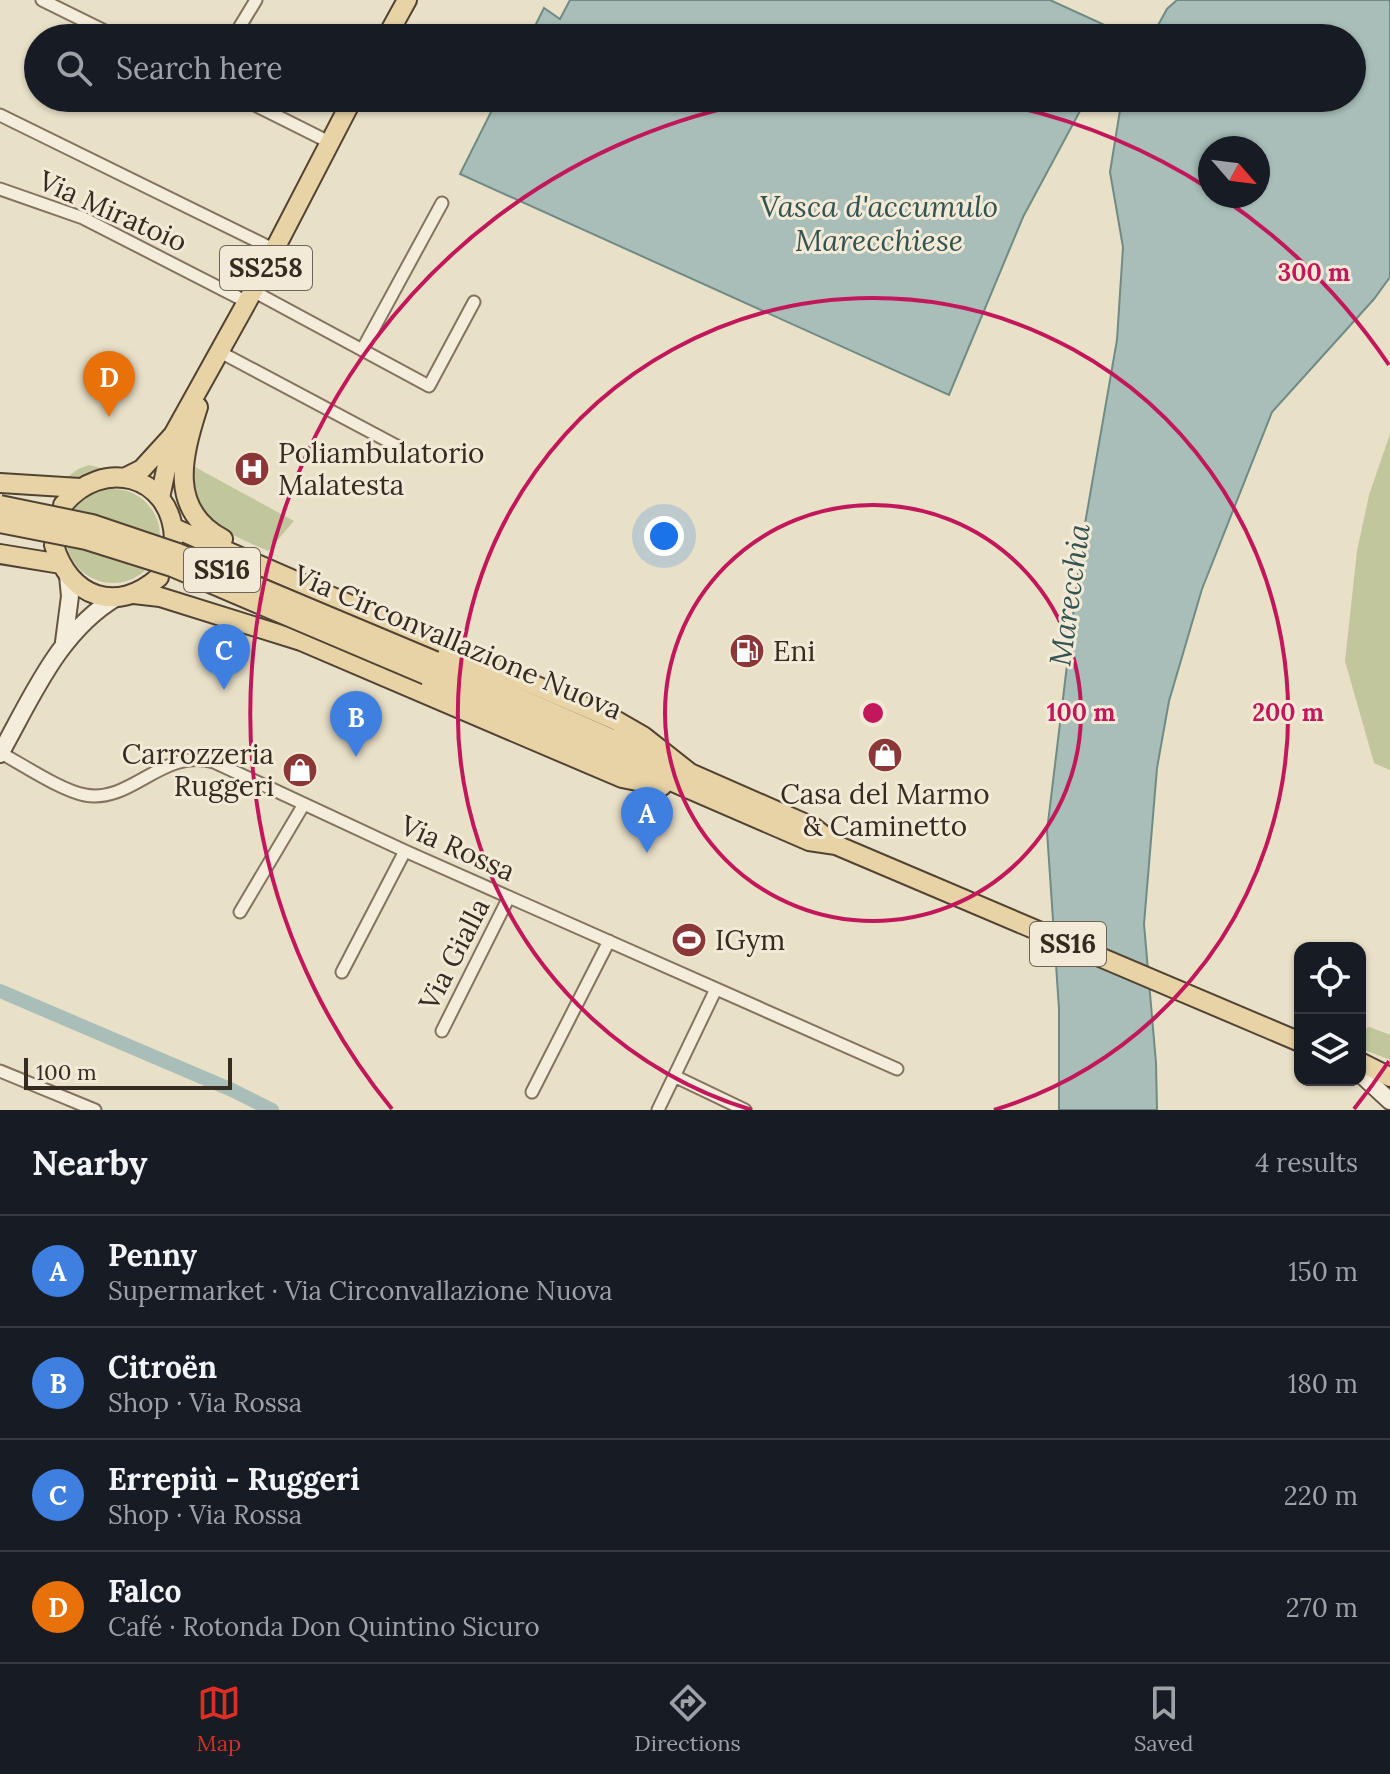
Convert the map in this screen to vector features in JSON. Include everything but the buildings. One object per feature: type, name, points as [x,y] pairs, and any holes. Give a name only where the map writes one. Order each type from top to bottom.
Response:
[{"type":"main road","points":[[394,24],[407,0]]},
{"type":"main road","name":"SS258","points":[[124,478],[142,469],[173,435],[250,297],[345,112]]},
{"type":"main road","points":[[210,370],[184,461],[184,492],[190,511],[212,533],[346,604]]},
{"type":"main road","name":"SS258","points":[[160,498],[173,435]]},
{"type":"main road","points":[[63,505],[80,488],[101,478],[124,478],[142,483],[160,498],[171,518],[174,533],[617,721],[643,736],[685,780]]},
{"type":"main road","points":[[0,483],[80,488]]},
{"type":"main road","name":"Via Circonvallazione Nuova","points":[[0,505],[92,524],[226,572],[430,668],[685,780],[809,841],[836,845],[1294,1039]]},
{"type":"main road","name":"Via Circonvallazione Nuova","points":[[0,523],[86,540],[172,567],[430,668]]},
{"type":"main road","points":[[54,545],[70,596],[64,642]]},
{"type":"main road","points":[[0,554],[64,570],[90,592],[102,597],[160,597],[301,641],[622,778],[654,786],[685,780]]},
{"type":"main road","points":[[0,754],[64,642],[97,609],[159,577]]},
{"type":"main road","points":[[1366,1067],[1390,1065]]},
{"type":"main road","points":[[1366,1070],[1390,1077]]},
{"type":"main road","points":[[1366,1072],[1390,1089]]},
{"type":"main road","points":[[1366,1074],[1390,1101]]},
{"type":"street","points":[[42,0],[91,24]]},
{"type":"street","points":[[241,24],[256,0]]},
{"type":"street","points":[[269,112],[329,142]]},
{"type":"street","points":[[0,115],[275,250]]},
{"type":"street","name":"Via Miratoio","points":[[0,189],[83,218],[362,350],[429,386],[474,302]]},
{"type":"street","points":[[362,350],[442,203]]},
{"type":"street","points":[[220,352],[397,446]]},
{"type":"street","name":"Via Rossa","points":[[0,754],[84,795],[101,796],[173,763],[200,758],[214,762],[405,851],[897,1069]]},
{"type":"street","points":[[240,912],[304,804]]},
{"type":"street","points":[[342,972],[405,851]]},
{"type":"street","name":"Via Gialla","points":[[442,1031],[509,897]]},
{"type":"street","points":[[532,1092],[609,941]]},
{"type":"street","points":[[658,1110],[716,989]]},
{"type":"street","points":[[0,1071],[95,1110]]},
{"type":"street","points":[[674,1076],[745,1110]]},
{"type":"green space","points":[[1390,434],[1390,770],[1374,763],[1345,661],[1357,551],[1369,495]]},
{"type":"green space","points":[[89,465],[116,472],[61,482],[78,469]]},
{"type":"green space","points":[[195,467],[294,521],[268,551],[226,531],[204,512],[197,500]]},
{"type":"green space","points":[[104,489],[122,489],[147,502],[157,518],[160,536],[157,554],[147,570],[122,583],[104,583],[79,570],[66,545],[66,527],[79,502]]},
{"type":"green space","points":[[1370,1027],[1390,1035],[1390,1060],[1366,1050],[1366,1028]]},
{"type":"water","points":[[570,0],[1050,0],[1102,24],[536,24],[544,8],[560,19]]},
{"type":"water","name":"Marecchia","points":[[1177,0],[1390,0],[1390,277],[1374,299],[1272,412],[1202,589],[1169,701],[1157,768],[1144,924],[1157,1110],[1059,1110],[1059,1009],[1047,831],[1082,541],[1117,340],[1123,247],[1110,172],[1120,112],[1366,112],[1366,24],[1159,24],[1167,9]]},
{"type":"water","name":"Vasca d'accumulo Marecchiese","points":[[491,112],[1079,112],[1023,217],[949,395],[460,174]]},
{"type":"waterway","points":[[0,991],[272,1110]]},
{"type":"place","name":"Falco","points":[[109,417]]},
{"type":"place","name":"Poliambulatorio Malatesta","points":[[252,469]]},
{"type":"place","name":"Eni","points":[[747,651]]},
{"type":"place","name":"Errepiù - Ruggeri","points":[[224,690]]},
{"type":"place","name":"Casa del Marmo & Caminetto","points":[[885,755]]},
{"type":"place","name":"Citroën","points":[[356,757]]},
{"type":"place","name":"Carrozzeria Ruggeri","points":[[300,770]]},
{"type":"place","name":"Penny","points":[[647,853]]},
{"type":"place","name":"IGym","points":[[689,940]]}]
